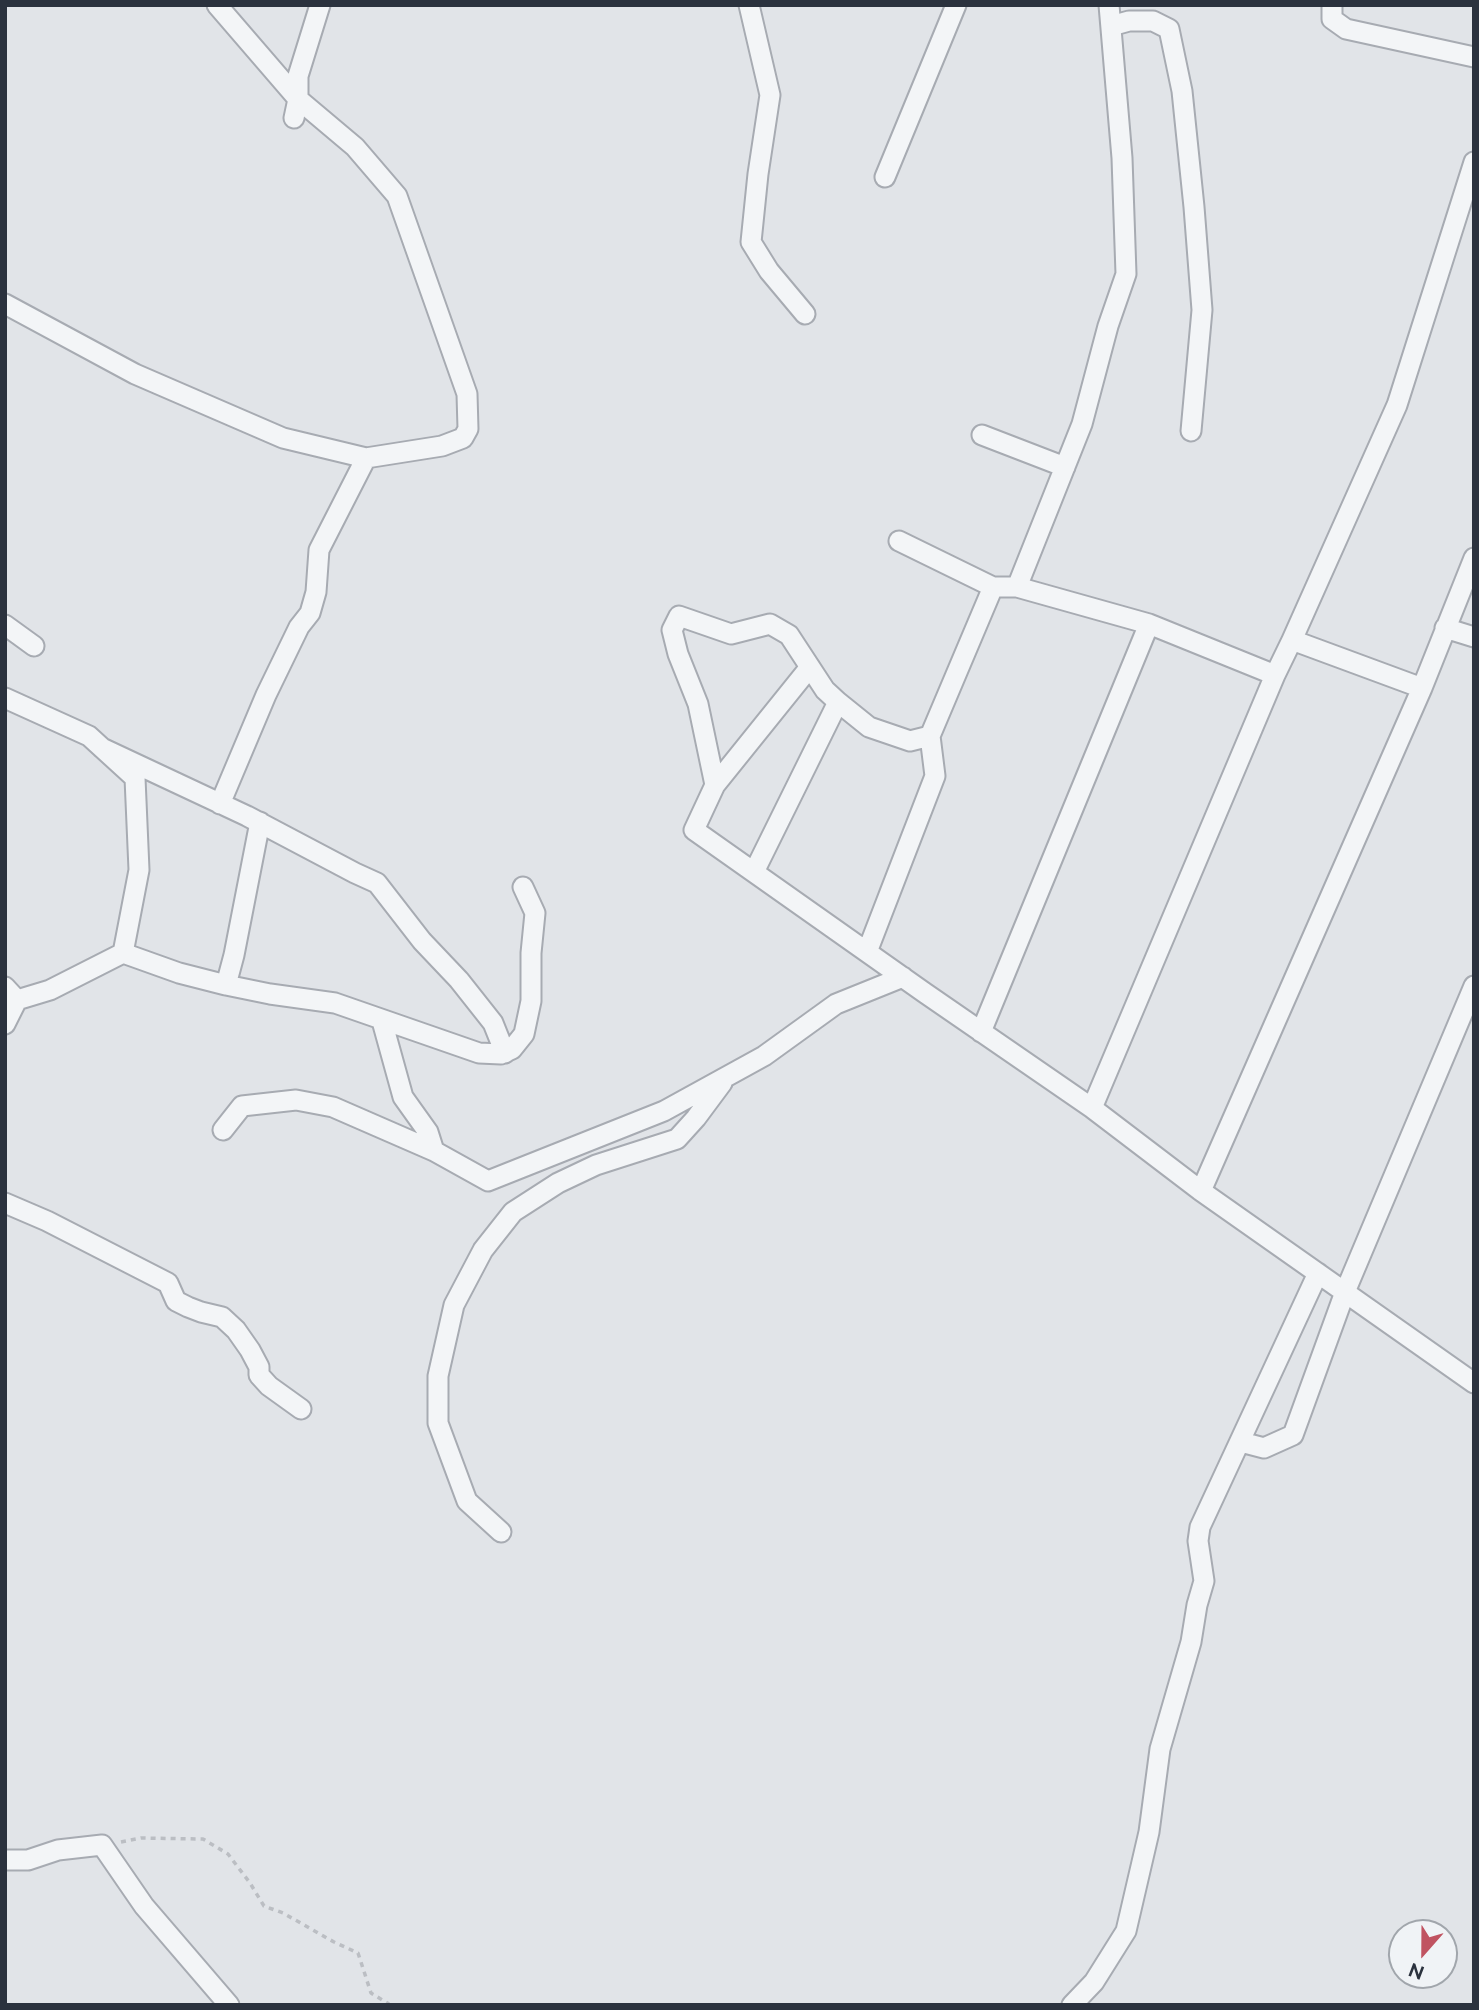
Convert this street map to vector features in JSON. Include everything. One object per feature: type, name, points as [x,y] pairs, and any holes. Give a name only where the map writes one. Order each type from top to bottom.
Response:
[{"type":"street","points":[[5,304],[135,374],[283,438],[366,458],[442,446],[463,438],[468,429],[467,394],[397,196],[355,147],[296,108],[218,5]]},
{"type":"street","points":[[296,108],[298,76],[320,5]]},
{"type":"street","points":[[749,5],[770,95],[751,242],[769,271],[805,314]]},
{"type":"street","points":[[885,177],[956,5]]},
{"type":"street","points":[[1017,587],[1082,424],[1108,326],[1126,274],[1122,158],[1110,5]]},
{"type":"street","points":[[1332,5],[1332,19],[1346,29],[1474,57]]},
{"type":"street","points":[[1111,26],[1129,21],[1153,22],[1169,29],[1182,91],[1202,310],[1191,431]]},
{"type":"street","points":[[1092,1108],[1275,675],[1397,405],[1474,162]]},
{"type":"street","points":[[982,435],[1065,467]]},
{"type":"street","points":[[220,804],[266,695],[299,627],[310,612],[316,592],[319,550],[366,458]]},
{"type":"street","points":[[899,541],[993,587],[1017,587],[1149,624],[1275,675]]},
{"type":"street","points":[[1201,1191],[1422,688],[1474,558]]},
{"type":"street","points":[[867,952],[935,776],[930,736],[993,587]]},
{"type":"street","points":[[715,785],[698,704],[678,654],[672,630],[679,616],[731,634],[770,624],[789,635],[825,690],[869,727],[910,741],[930,736]]},
{"type":"street","points":[[981,1032],[1149,624]]},
{"type":"street","points":[[5,625],[34,646]]},
{"type":"street","points":[[1445,628],[1474,637]]},
{"type":"street","points":[[1292,640],[1422,688]]},
{"type":"street","points":[[810,667],[715,785],[694,830],[1092,1108],[1201,1191],[1474,1383]]},
{"type":"street","points":[[5,698],[89,736],[135,778],[139,870],[123,953]]},
{"type":"street","points":[[754,872],[838,702]]},
{"type":"street","points":[[102,748],[260,822],[377,883],[422,941],[459,980],[493,1023],[505,1053]]},
{"type":"street","points":[[226,985],[260,822]]},
{"type":"street","points":[[5,1024],[11,993],[50,990],[123,953],[179,973],[226,985],[335,1003],[480,1053],[501,1055],[512,1049],[524,1034],[531,1001],[531,953],[535,914],[523,887]]},
{"type":"street","points":[[223,1130],[242,1106],[296,1100],[333,1107],[433,1151],[488,1181],[664,1111],[764,1056],[836,1004],[903,977]]},
{"type":"street","points":[[1241,1442],[1264,1448],[1293,1435],[1345,1292],[1474,986]]},
{"type":"street","points":[[382,1021],[403,1097],[428,1132],[433,1151]]},
{"type":"street","points":[[500,1532],[467,1501],[438,1423],[438,1376],[454,1305],[483,1250],[513,1212],[558,1184],[596,1165],[677,1139],[727,1077]]},
{"type":"street","points":[[5,1203],[47,1220],[168,1283],[176,1301],[201,1312],[222,1317],[243,1340],[259,1367],[259,1375],[269,1386],[302,1409]]},
{"type":"street","points":[[1072,2005],[1094,1982],[1126,1931],[1149,1832],[1160,1749],[1191,1642],[1196,1605],[1204,1581],[1198,1541],[1200,1527],[1318,1273]]},
{"type":"street","points":[[5,1860],[28,1860],[58,1850],[102,1845],[144,1906],[229,2005]]},
{"type":"path","points":[[102,1845],[141,1838],[203,1839],[228,1854],[264,1906],[283,1913],[358,1953],[371,1993],[389,2004]]}]
